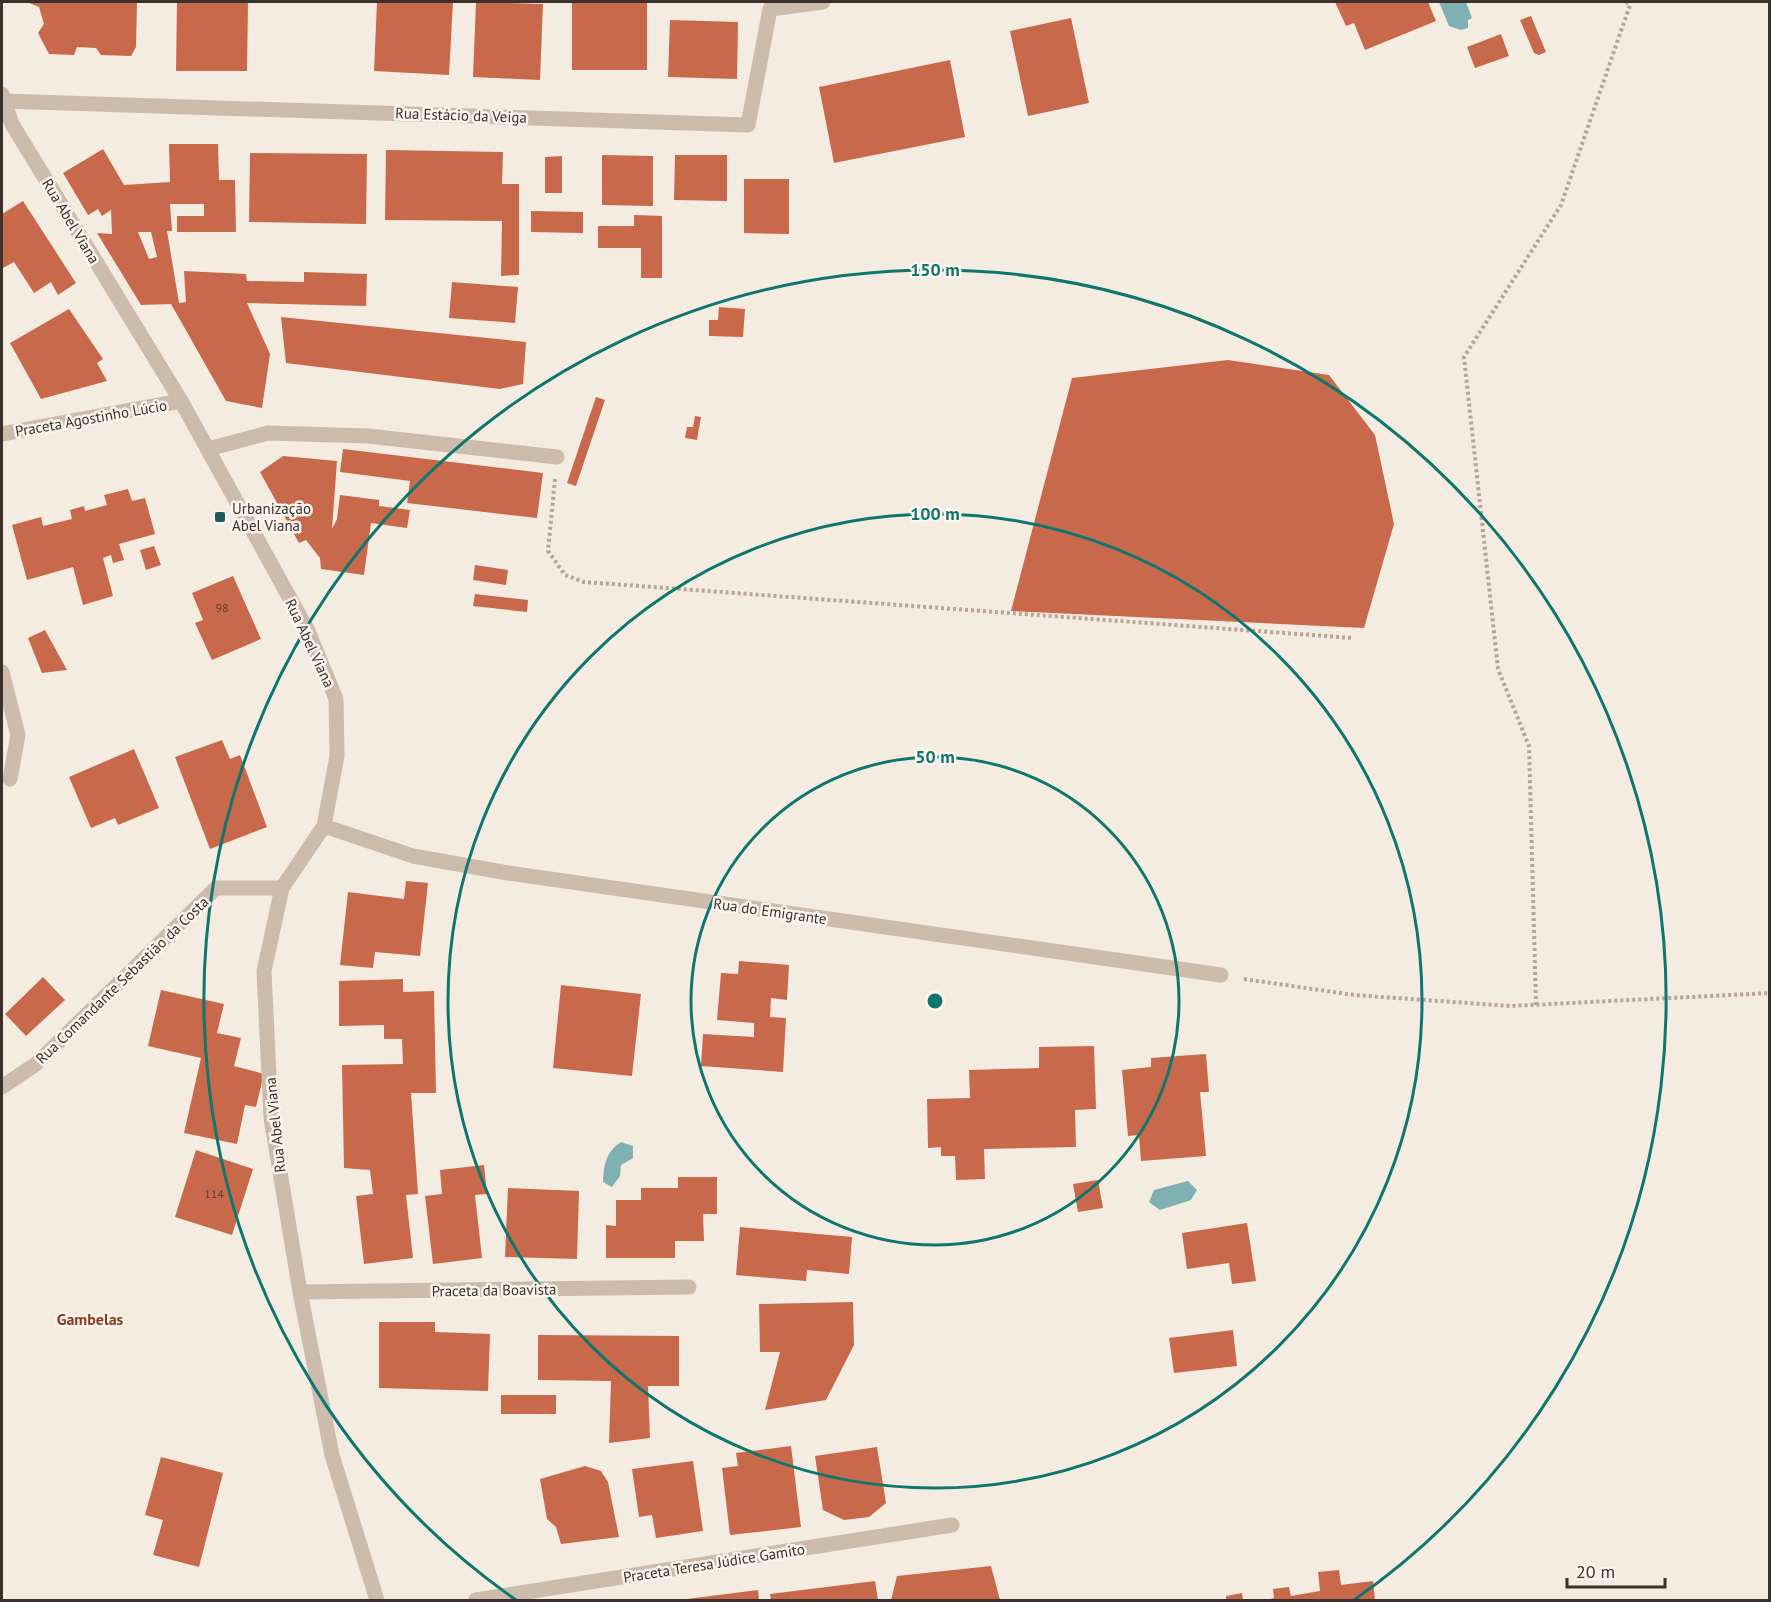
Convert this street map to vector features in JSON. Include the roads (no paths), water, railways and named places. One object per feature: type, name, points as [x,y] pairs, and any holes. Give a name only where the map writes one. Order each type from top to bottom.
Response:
[{"type":"street","name":"Rua Estácio da Veiga","points":[[3,97],[748,124],[770,9],[823,2]]},
{"type":"street","name":"Rua Abel Viana","points":[[3,97],[7,124],[181,401],[208,448],[308,631],[336,699],[337,756],[324,826],[282,888],[264,971],[265,994],[271,1118],[300,1292],[332,1455],[377,1600]]},
{"type":"street","name":"Praceta Agostinho Lúcio","points":[[2,434],[181,401]]},
{"type":"street","points":[[208,448],[268,433],[368,436],[556,457]]},
{"type":"street","points":[[2,672],[18,735],[10,779]]},
{"type":"street","name":"Rua do Emigrante","points":[[324,826],[414,856],[508,873],[1221,975]]},
{"type":"street","name":"Rua Comandante Sebastião da Costa","points":[[2,1086],[36,1064],[216,888],[282,888]]},
{"type":"street","name":"Praceta da Boavista","points":[[300,1292],[689,1287]]},
{"type":"street","name":"Praceta Teresa Júdice Gamito","points":[[482,1600],[952,1525]]},
{"type":"water","points":[[1439,2],[1466,2],[1472,18],[1468,20],[1468,28],[1461,30],[1449,26]]},
{"type":"water","points":[[621,1142],[633,1146],[633,1158],[621,1165],[620,1176],[612,1187],[603,1182],[605,1164],[609,1154]]},
{"type":"water","points":[[1188,1181],[1197,1190],[1191,1200],[1160,1210],[1149,1202],[1154,1190]]},
{"type":"place","name":"Urbanização Abel Viana","points":[[220,517]]},
{"type":"district","name":"Gambelas","points":[[90,1319]]}]
